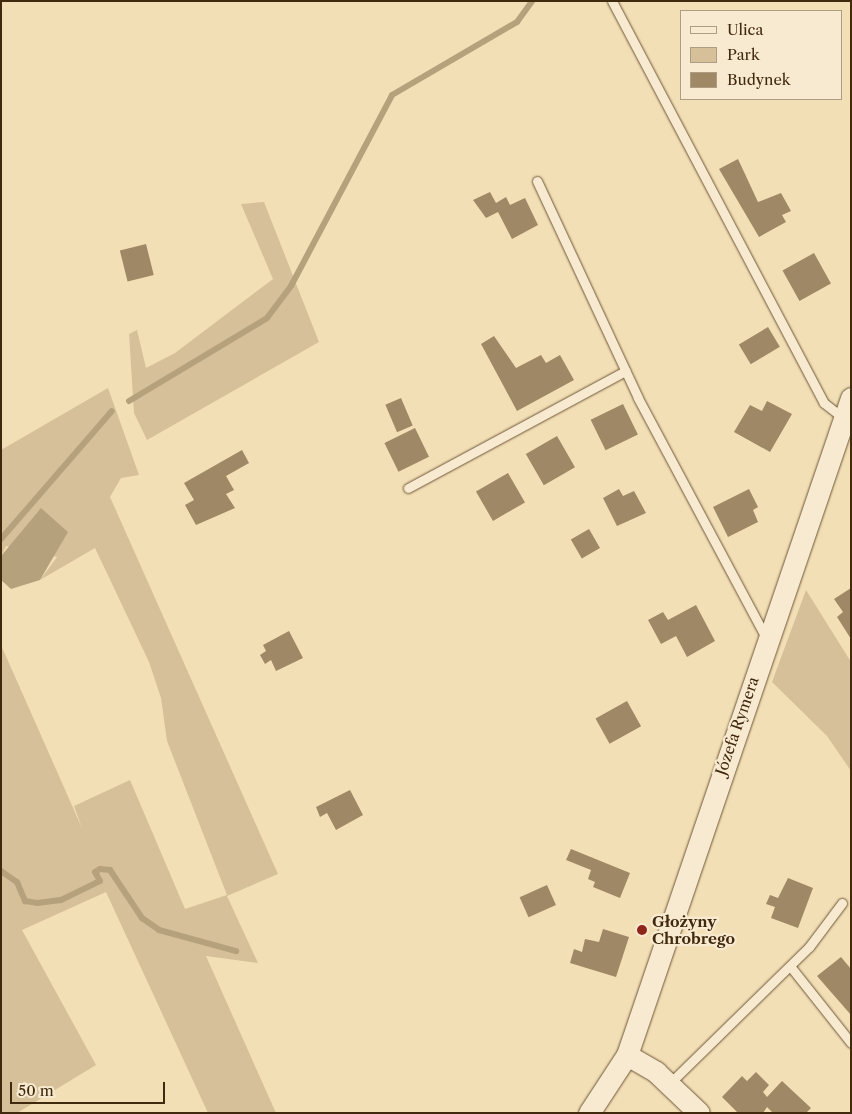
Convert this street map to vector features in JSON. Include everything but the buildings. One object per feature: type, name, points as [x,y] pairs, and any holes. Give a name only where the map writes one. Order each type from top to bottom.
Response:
[{"type":"street","name":"Józefa Rymera","points":[[589,1113],[609,1086],[627,1055],[766,638],[851,398]]},
{"type":"street","points":[[627,1055],[669,1084],[699,1113]]},
{"type":"lane","points":[[612,1],[824,403],[844,418]]},
{"type":"lane","points":[[537,181],[625,371],[766,638]]},
{"type":"lane","points":[[408,488],[625,371]]},
{"type":"lane","points":[[669,1084],[790,966],[842,903]]},
{"type":"lane","points":[[790,966],[851,1043]]},
{"type":"green space","points":[[264,202],[319,342],[147,440],[134,413],[129,334],[137,330],[146,368],[175,353],[273,279],[241,204]]},
{"type":"green space","points":[[108,388],[139,475],[121,478],[110,497],[278,874],[227,896],[258,963],[206,956],[276,1113],[208,1113],[106,892],[22,930],[96,1065],[17,1113],[1,1113],[1,645],[82,828],[74,806],[130,780],[185,909],[227,895],[167,741],[161,698],[149,662],[95,548],[40,580],[57,557],[6,546],[1,556],[1,450]]},
{"type":"green space","points":[[806,590],[851,662],[851,771],[827,736],[772,682]]},
{"type":"shaded area","points":[[41,508],[68,532],[40,580],[11,589],[1,580],[1,556]]},
{"type":"waterway","points":[[129,401],[267,318],[291,286],[392,95],[517,22],[532,1]]},
{"type":"waterway","points":[[1,539],[112,411]]},
{"type":"waterway","points":[[1,871],[17,882],[25,901],[37,903],[61,900],[100,881],[95,872],[100,869],[110,870],[142,918],[159,930],[236,951]]},
{"type":"place","name":"Głożyny Chrobrego","points":[[642,930]]}]
